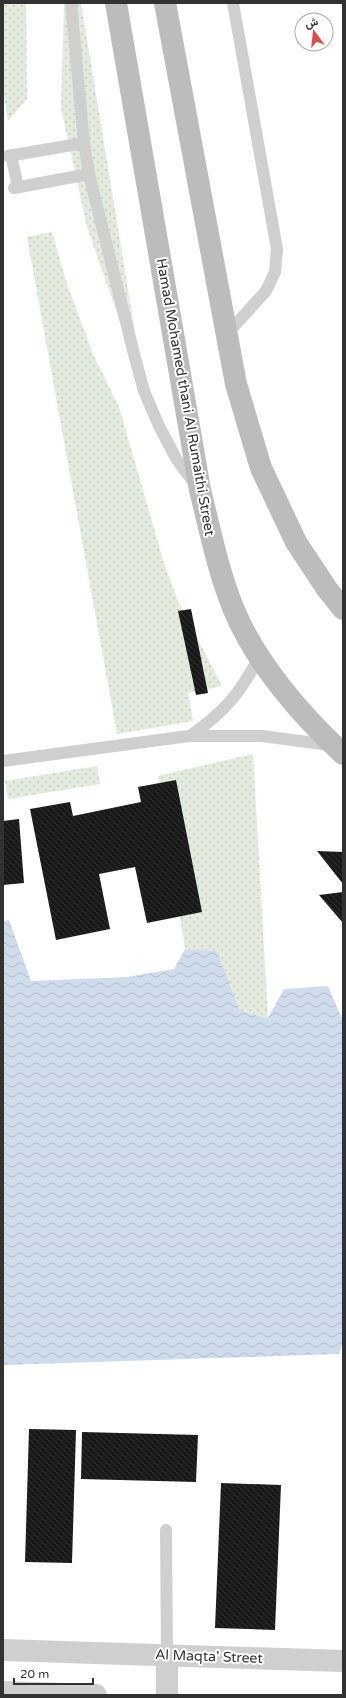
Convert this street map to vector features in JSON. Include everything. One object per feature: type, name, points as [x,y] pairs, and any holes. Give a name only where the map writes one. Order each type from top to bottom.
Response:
[{"type":"main road","name":"Hamad Mohamed thani Al Rumaithi Street","points":[[116,3],[200,490],[215,552],[234,610],[259,657],[290,698],[338,749]]},
{"type":"main road","points":[[165,3],[236,384],[261,468],[296,542],[327,589],[343,609]]},
{"type":"street","name":"Al Maqta' Street","points":[[3,1650],[343,1661]]},
{"type":"street","points":[[167,1655],[167,1695]]},
{"type":"street","points":[[3,1692],[96,1695]]},
{"type":"lane","points":[[70,3],[84,143],[89,174],[144,391],[159,426],[177,460],[200,490]]},
{"type":"lane","points":[[226,335],[266,291],[275,272],[277,249],[233,3]]},
{"type":"lane","points":[[84,143],[10,155],[16,188],[89,174]]},
{"type":"lane","points":[[190,736],[223,710],[238,694],[259,657]]},
{"type":"lane","points":[[3,761],[190,736],[262,736],[338,749]]},
{"type":"lane","points":[[166,1530],[167,1655]]},
{"type":"shaded area","points":[[3,3],[26,3],[27,99],[8,121],[3,89]]},
{"type":"shaded area","points":[[64,3],[81,3],[145,393],[87,227],[61,108]]},
{"type":"shaded area","points":[[52,232],[67,284],[93,354],[119,407],[164,563],[178,601],[222,686],[188,693],[193,721],[117,734],[27,237]]},
{"type":"shaded area","points":[[253,754],[268,1018],[240,1011],[217,951],[185,949],[158,776]]},
{"type":"shaded area","points":[[97,766],[100,784],[8,799],[5,781]]},
{"type":"water","points":[[9,920],[31,981],[127,977],[174,969],[185,949],[217,951],[240,1011],[268,1018],[284,989],[328,986],[343,1021],[343,1342],[339,1354],[3,1365],[3,921]]},
{"type":"building","points":[[191,609],[208,693],[196,695],[178,611]]},
{"type":"building","points":[[176,780],[202,912],[147,923],[135,867],[99,874],[110,929],[56,940],[30,809],[70,802],[73,816],[141,802],[138,787]]},
{"type":"building","points":[[19,819],[24,883],[3,885],[3,821]]},
{"type":"building","points":[[317,851],[343,852],[343,884]]},
{"type":"building","points":[[343,892],[343,923],[319,895]]},
{"type":"building","points":[[29,1429],[76,1430],[72,1563],[25,1562]]},
{"type":"building","points":[[82,1432],[198,1435],[196,1482],[81,1479]]},
{"type":"building","points":[[221,1483],[281,1485],[275,1630],[215,1628]]}]
